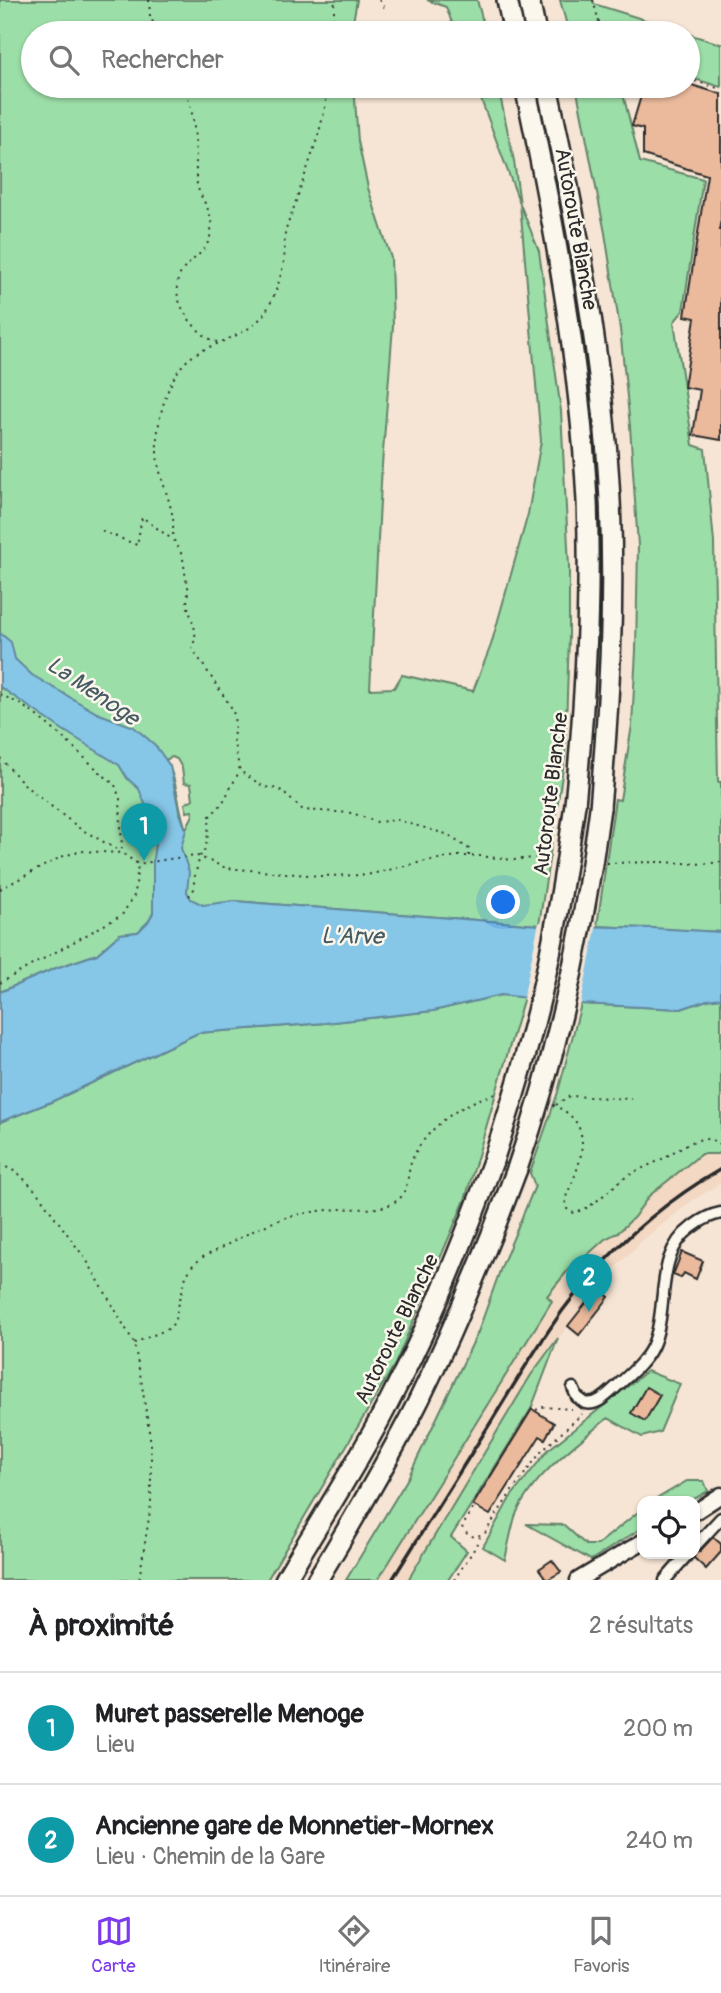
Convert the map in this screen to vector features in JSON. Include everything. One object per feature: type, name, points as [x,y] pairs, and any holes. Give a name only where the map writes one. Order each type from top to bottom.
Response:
[{"type":"highway","points":[[507,0],[511,21]]},
{"type":"highway","points":[[529,0],[533,21]]},
{"type":"highway","name":"Autoroute Blanche","points":[[285,1580],[396,1389],[465,1238],[511,1108],[541,995],[557,920],[575,804],[583,725],[588,614],[587,503],[562,276],[527,98]]},
{"type":"highway","name":"Autoroute Blanche","points":[[317,1580],[357,1514],[418,1402],[489,1245],[536,1114],[567,999],[586,909],[600,808],[611,670],[610,500],[590,312],[550,98]]},
{"type":"main road","points":[[700,1509],[721,1495]]},
{"type":"main road","points":[[578,1580],[637,1545]]},
{"type":"street","points":[[573,1388],[581,1401],[590,1405],[596,1403],[610,1393],[647,1356],[658,1329],[663,1287],[671,1255],[688,1230],[702,1220],[721,1213]]},
{"type":"street","points":[[700,1541],[721,1518]]},
{"type":"street","points":[[665,1580],[684,1559]]},
{"type":"path","points":[[149,0],[152,21]]},
{"type":"path","points":[[333,21],[335,0]]},
{"type":"path","points":[[379,0],[386,10]]},
{"type":"path","points":[[593,0],[599,21]]},
{"type":"path","points":[[700,83],[721,89]]},
{"type":"path","points":[[187,98],[191,111],[199,191],[207,205],[212,223],[211,235],[203,250],[181,272],[178,280],[179,299],[190,321],[200,333],[219,343]]},
{"type":"path","points":[[174,541],[173,519],[158,461],[156,442],[166,396],[180,368],[194,356],[236,336],[259,321],[267,310],[284,260],[285,234],[327,98]]},
{"type":"path","points":[[102,531],[136,545],[142,517],[174,541],[183,557],[184,577],[190,590],[187,607],[196,633],[192,648],[233,710],[235,724],[233,739],[240,771],[222,804],[211,816],[204,853],[199,856],[152,860],[138,864]]},
{"type":"path","points":[[0,695],[8,697],[37,717],[115,785],[120,799],[122,853]]},
{"type":"path","points":[[0,758],[29,788],[69,820],[138,864]]},
{"type":"path","points":[[240,771],[264,787],[279,789],[303,810],[352,813],[377,822],[397,820],[446,834],[469,849],[469,856]]},
{"type":"path","points":[[0,889],[61,856],[80,851],[122,853]]},
{"type":"path","points":[[199,856],[226,868],[320,876],[367,874],[426,861],[469,856],[514,860],[552,856]]},
{"type":"path","points":[[189,895],[194,889],[199,856]]},
{"type":"path","points":[[600,862],[721,862]]},
{"type":"path","points":[[0,983],[122,915],[135,894],[138,864]]},
{"type":"path","points":[[134,1343],[167,1329],[174,1323],[186,1276],[192,1265],[203,1257],[278,1220],[295,1215],[340,1209],[379,1208],[398,1200],[404,1194],[412,1159],[424,1138],[442,1119],[494,1094]]},
{"type":"path","points":[[631,1100],[570,1096],[557,1107],[575,1119],[581,1131],[578,1163],[565,1199],[567,1209],[574,1213],[589,1207],[603,1193],[640,1168],[690,1143],[712,1140],[721,1147]]},
{"type":"path","points":[[0,1164],[18,1173],[36,1191],[89,1264],[134,1343],[151,1444],[151,1505],[139,1580]]},
{"type":"path","points":[[536,1410],[543,1407],[571,1409],[590,1405]]},
{"type":"path","points":[[473,1509],[462,1527],[468,1535],[475,1537],[485,1533],[541,1452],[580,1418],[590,1405]]},
{"type":"path","points":[[454,1580],[480,1536]]},
{"type":"shaded area","points":[[721,1152],[721,1183],[693,1200],[644,1239],[601,1282],[531,1375],[408,1580],[378,1580],[552,1301],[547,1296],[573,1263],[577,1265],[605,1239],[619,1232],[649,1196],[701,1154]]},
{"type":"green space","points":[[0,0],[357,0],[353,21],[21,21],[21,98],[355,98],[358,141],[368,188],[391,258],[393,326],[382,465],[370,689],[394,688],[402,675],[473,691],[491,645],[528,514],[541,441],[520,204],[539,251],[561,411],[569,566],[565,756],[539,925],[234,901],[148,922],[138,932],[120,934],[97,954],[0,992]],"holes":[[[172,757],[177,759],[182,768],[184,783],[191,784],[193,799],[185,804],[187,812],[192,811],[193,815],[186,829],[172,774],[165,760]]]},
{"type":"green space","points":[[427,0],[477,0],[483,21],[451,21],[446,7]]},
{"type":"green space","points":[[560,0],[593,0],[594,4],[649,21],[566,21]]},
{"type":"green space","points":[[700,38],[721,44],[721,87],[700,81]]},
{"type":"green space","points":[[480,98],[501,98],[514,161],[520,204]]},
{"type":"green space","points":[[578,98],[624,98],[640,162],[703,179],[683,311],[674,322],[693,445],[705,449],[714,542],[718,782],[721,782],[721,932],[597,926],[615,799],[620,800],[632,725],[638,546],[620,329],[605,233]]},
{"type":"green space","points":[[501,995],[524,997],[465,1200],[395,1364],[267,1580],[0,1580],[0,1122],[51,1102],[198,1033],[433,1011]]},
{"type":"green space","points":[[721,998],[721,1152],[701,1154],[649,1196],[619,1232],[605,1239],[576,1265],[573,1264],[547,1296],[552,1301],[378,1580],[346,1580],[408,1478],[478,1332],[535,1186],[530,1173],[558,1092],[581,1004],[681,1009]]},
{"type":"green space","points":[[558,1338],[531,1409],[451,1537],[467,1551],[448,1580],[408,1580],[531,1375]]},
{"type":"green space","points":[[647,1371],[680,1384],[660,1432],[642,1437],[608,1418],[555,1463],[531,1489],[515,1517],[505,1560],[483,1547],[510,1498],[548,1450]]},
{"type":"green space","points":[[687,1481],[704,1481],[708,1491],[699,1496],[662,1496]]},
{"type":"green space","points":[[637,1513],[637,1531],[591,1560],[526,1524],[564,1525],[586,1545],[597,1545]]},
{"type":"water","name":"L'Arve","points":[[0,633],[11,642],[15,659],[32,675],[97,713],[134,727],[155,745],[170,766],[179,811],[186,830],[181,848],[189,872],[187,892],[191,899],[203,905],[234,901],[539,925],[721,932],[721,998],[681,1009],[581,1004],[501,995],[433,1011],[198,1033],[51,1102],[0,1122],[0,992],[97,954],[120,934],[138,932],[153,913],[155,844],[139,789],[127,778],[119,765],[0,687]]},
{"type":"pier","points":[[539,922],[597,923],[580,1007],[523,1000]]},
{"type":"building","points":[[700,88],[721,94],[721,440],[693,435],[700,390],[684,387],[695,318],[685,316],[707,175],[643,155],[643,129],[632,126],[640,98],[700,98]]},
{"type":"building","points":[[682,1252],[703,1261],[696,1279],[684,1273],[681,1278],[673,1275]]},
{"type":"building","points":[[598,1288],[609,1297],[579,1335],[568,1326]]},
{"type":"building","points":[[646,1387],[660,1395],[645,1421],[631,1413]]},
{"type":"building","points":[[532,1409],[554,1423],[545,1439],[540,1436],[490,1515],[473,1505]]},
{"type":"building","points":[[713,1537],[721,1544],[721,1552],[706,1569],[695,1559],[700,1559],[700,1551]]},
{"type":"building","points":[[552,1560],[561,1572],[547,1580],[539,1569]]},
{"type":"railway","points":[[392,1580],[563,1310],[597,1269],[635,1231],[677,1198],[721,1169]]},
{"type":"place","name":"Muret passerelle Menoge","points":[[144,861]]},
{"type":"place","name":"Ancienne gare de Monnetier-Mornex","points":[[589,1312]]},
{"type":"water label","name":"La Menoge","points":[[93,691]]}]
